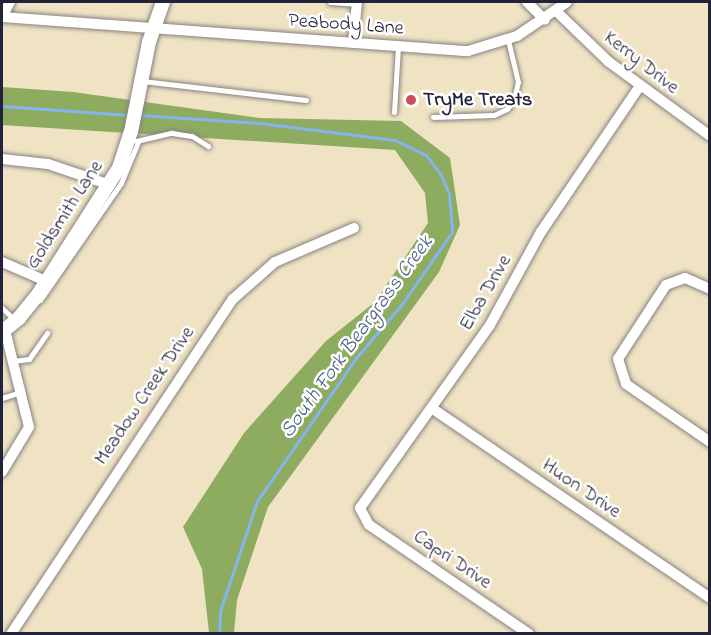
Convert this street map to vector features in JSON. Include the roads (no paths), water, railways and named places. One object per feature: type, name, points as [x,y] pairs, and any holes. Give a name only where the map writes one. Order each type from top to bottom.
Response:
[{"type":"street","points":[[2,17],[10,2]]},
{"type":"street","name":"Goldsmith Lane","points":[[8,328],[33,300],[110,185],[133,137],[140,87],[163,2]]},
{"type":"street","points":[[527,2],[545,20]]},
{"type":"street","name":"Peabody Lane","points":[[2,17],[468,51],[508,40],[545,20],[567,2]]},
{"type":"street","points":[[353,43],[356,3]]},
{"type":"street","name":"Kerry Drive","points":[[556,11],[639,87],[710,136]]},
{"type":"street","name":"Elba Drive","points":[[360,513],[362,501],[432,410],[490,325],[541,232],[639,87]]},
{"type":"street","points":[[2,159],[48,164],[110,185]]},
{"type":"street","name":"Meadow Creek Drive","points":[[11,633],[233,299],[275,262],[354,228]]},
{"type":"street","points":[[2,262],[46,281]]},
{"type":"street","points":[[710,289],[692,279],[672,281],[639,322],[620,352],[618,367],[622,379],[710,442]]},
{"type":"street","points":[[2,472],[29,428],[13,361],[8,328]]},
{"type":"street","name":"Huon Drive","points":[[432,410],[710,598]]},
{"type":"street","name":"Capri Drive","points":[[360,513],[369,525],[529,633]]},
{"type":"lane","points":[[330,2],[356,3]]},
{"type":"lane","points":[[433,117],[494,116],[507,109],[514,99],[518,82],[508,40]]},
{"type":"lane","points":[[394,112],[398,47]]},
{"type":"lane","points":[[140,87],[306,100]]},
{"type":"lane","points":[[33,300],[44,297],[125,176],[133,137],[171,133],[192,136],[208,146]]},
{"type":"lane","points":[[2,308],[8,328]]},
{"type":"lane","points":[[13,361],[30,359],[48,333]]},
{"type":"lane","points":[[2,398],[20,392]]},
{"type":"waterway","name":"South Fork Beargrass Creek","points":[[2,106],[129,115]]},
{"type":"waterway","name":"South Fork Beargrass Creek","points":[[139,115],[260,123],[395,140],[426,155],[441,175],[449,194],[452,232],[402,304],[356,358],[257,501],[220,611],[219,634]]},
{"type":"place","name":"TryMe Treats","points":[[411,100]]}]
